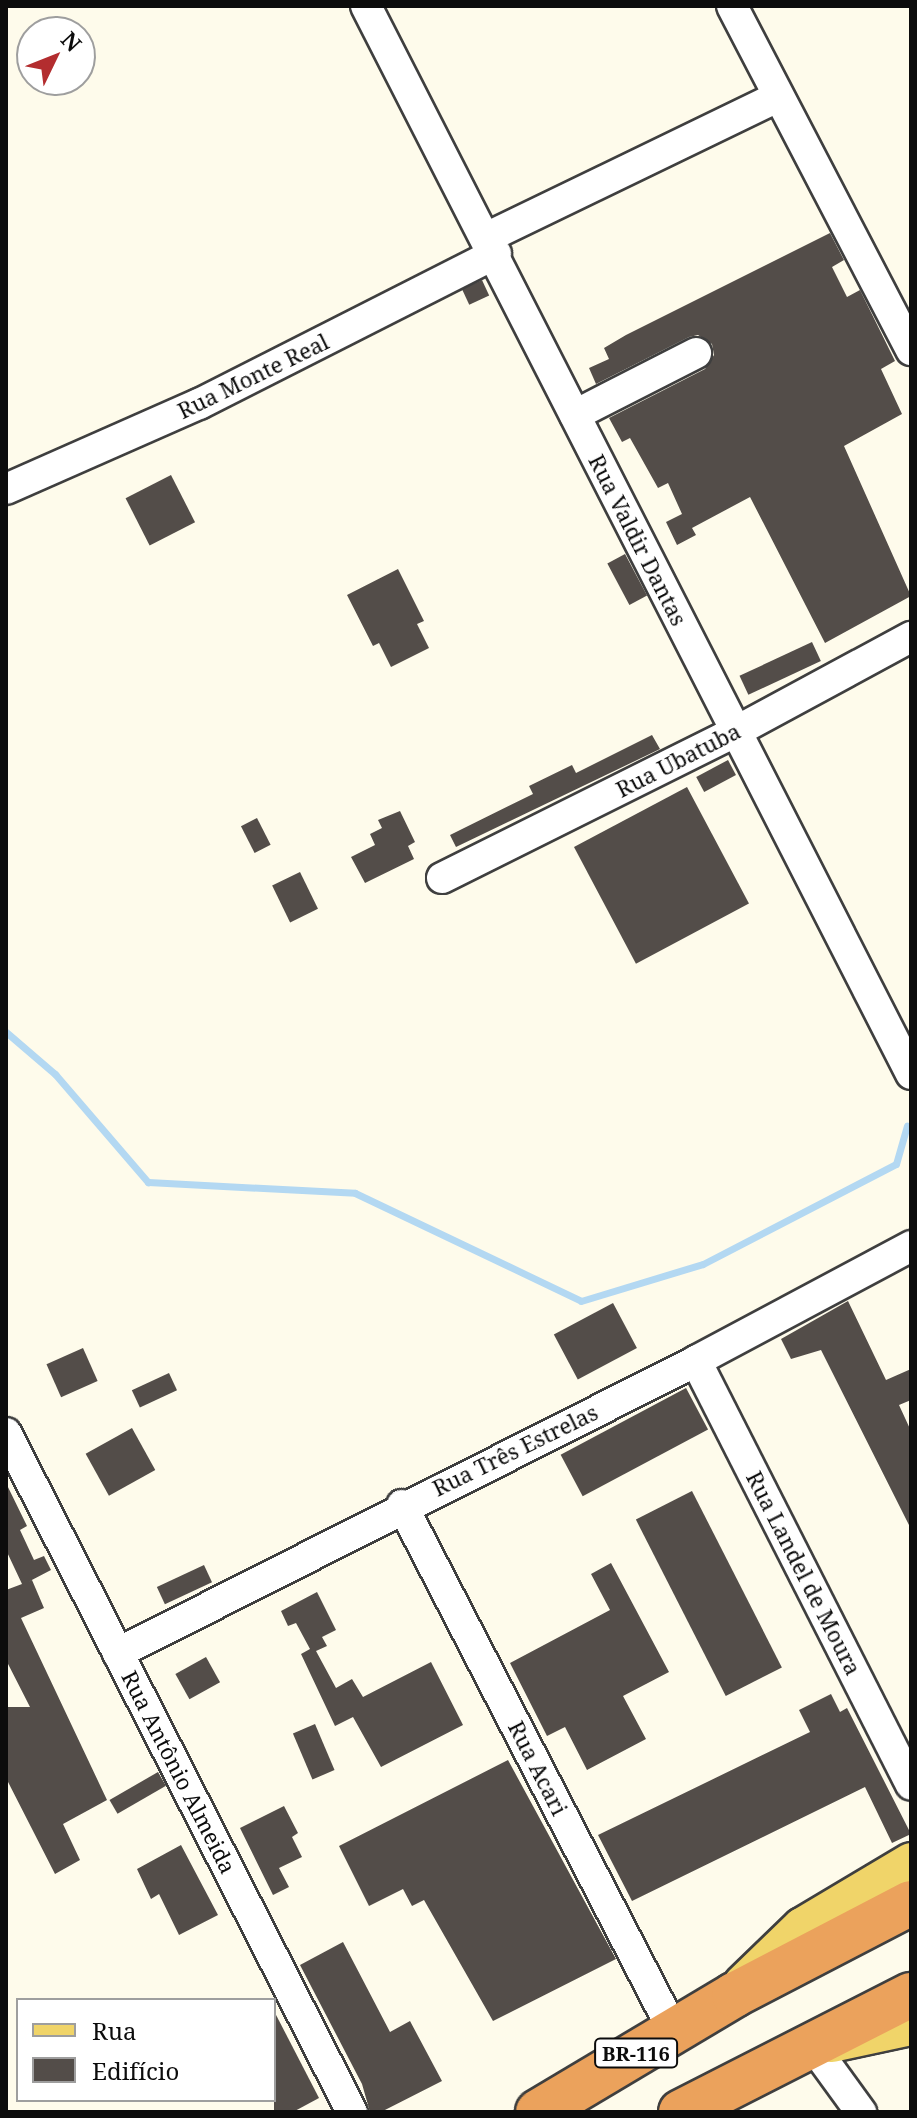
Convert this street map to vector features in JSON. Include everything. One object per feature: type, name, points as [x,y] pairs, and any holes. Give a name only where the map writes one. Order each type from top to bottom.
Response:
[{"type":"highway","name":"BR-116","points":[[538,2112],[734,1995],[911,1903]]},
{"type":"highway","points":[[681,2112],[911,1995]]},
{"type":"main road","name":"BR-116","points":[[734,1995],[802,1927],[911,1862]]},
{"type":"main road","points":[[813,2046],[911,2026]]},
{"type":"street","name":"Rua Valdir Dantas","points":[[366,6],[492,245],[735,732],[911,1074]]},
{"type":"street","points":[[732,6],[911,350]]},
{"type":"street","name":"Rua Monte Real","points":[[6,489],[199,404],[492,245],[778,97]]},
{"type":"street","points":[[575,415],[696,353]]},
{"type":"street","name":"Rua Ubatuba","points":[[442,878],[735,732],[911,637]]},
{"type":"street","name":"Rua Três Estrelas","points":[[118,1653],[402,1505],[696,1361],[911,1246]]},
{"type":"street","name":"Rua Landel de Moura","points":[[696,1361],[911,1785]]},
{"type":"street","name":"Rua Antônio Almeida","points":[[6,1433],[352,2112]]},
{"type":"street","name":"Rua Acari","points":[[402,1505],[673,2030]]},
{"type":"street","points":[[813,2046],[861,2112]]},
{"type":"building","points":[[830,233],[844,260],[832,267],[847,297],[860,290],[895,361],[881,369],[902,414],[844,446],[911,596],[825,643],[750,497],[692,528],[696,535],[677,545],[666,522],[682,514],[668,483],[658,488],[630,438],[622,442],[609,418],[705,369],[714,355],[712,344],[698,335],[689,337],[596,384],[589,368],[609,359],[604,348],[626,335]]},
{"type":"building","points":[[482,280],[489,295],[469,305],[462,289]]},
{"type":"building","points":[[171,475],[195,522],[150,545],[126,498]]},
{"type":"building","points":[[625,554],[647,595],[629,605],[607,563]]},
{"type":"building","points":[[398,569],[424,621],[417,624],[429,648],[391,667],[379,643],[373,646],[347,595]]},
{"type":"building","points":[[812,642],[821,661],[748,695],[739,676]]},
{"type":"building","points":[[652,735],[660,749],[456,847],[450,835],[533,794],[529,786],[572,765],[576,773]]},
{"type":"building","points":[[728,760],[736,775],[704,792],[696,777]]},
{"type":"building","points":[[687,787],[749,904],[636,964],[574,847]]},
{"type":"building","points":[[400,811],[415,842],[408,846],[414,859],[365,883],[351,857],[375,845],[370,834],[382,828],[378,820]]},
{"type":"building","points":[[257,818],[271,845],[255,853],[241,826]]},
{"type":"building","points":[[300,872],[318,909],[290,922],[272,886]]},
{"type":"building","points":[[848,1301],[886,1380],[911,1369],[911,1400],[899,1405],[911,1431],[911,1529],[821,1350],[791,1359],[781,1339]]},
{"type":"building","points":[[613,1303],[637,1348],[578,1379],[554,1334]]},
{"type":"building","points":[[83,1348],[98,1381],[61,1397],[46,1364]]},
{"type":"building","points":[[169,1373],[177,1390],[140,1408],[132,1390]]},
{"type":"building","points":[[686,1388],[708,1429],[583,1496],[561,1455]]},
{"type":"building","points":[[132,1428],[155,1470],[109,1496],[86,1454]]},
{"type":"building","points":[[6,1483],[27,1526],[20,1530],[34,1560],[44,1556],[51,1570],[28,1582],[32,1580],[44,1608],[21,1618],[107,1800],[63,1824],[80,1860],[55,1874],[6,1778],[8,1707],[30,1707],[6,1660],[6,1590],[22,1584],[6,1550]]},
{"type":"building","points":[[692,1491],[782,1667],[726,1696],[636,1520]]},
{"type":"building","points":[[611,1563],[669,1672],[623,1696],[646,1739],[587,1770],[565,1727],[547,1736],[510,1663],[610,1610],[591,1574]]},
{"type":"building","points":[[204,1565],[212,1582],[165,1604],[157,1587]]},
{"type":"building","points":[[317,1592],[336,1630],[322,1637],[327,1646],[316,1651],[336,1688],[352,1679],[363,1697],[431,1662],[463,1725],[381,1767],[353,1717],[335,1726],[301,1654],[310,1649],[296,1623],[288,1626],[281,1611]]},
{"type":"building","points":[[206,1657],[220,1682],[189,1699],[175,1674]]},
{"type":"building","points":[[831,1694],[840,1712],[847,1708],[911,1834],[892,1843],[865,1787],[632,1901],[598,1835],[810,1732],[799,1710]]},
{"type":"building","points":[[315,1724],[335,1770],[312,1779],[293,1733]]},
{"type":"building","points":[[508,1760],[616,1959],[493,2021],[424,1900],[412,1906],[403,1889],[369,1906],[339,1846]]},
{"type":"building","points":[[158,1772],[166,1786],[118,1814],[110,1800]]},
{"type":"building","points":[[284,1806],[298,1833],[292,1837],[302,1857],[279,1868],[289,1887],[273,1895],[240,1828]]},
{"type":"building","points":[[181,1845],[218,1915],[179,1935],[159,1894],[151,1899],[137,1869]]},
{"type":"building","points":[[343,1942],[390,2032],[410,2021],[442,2081],[381,2112],[370,2112],[362,2084],[300,1965]]},
{"type":"building","points":[[276,2015],[319,2098],[293,2112],[274,2112]]},
{"type":"waterway","points":[[6,1032],[55,1074],[148,1182],[355,1193],[581,1301],[703,1264],[896,1164],[907,1126]]}]
